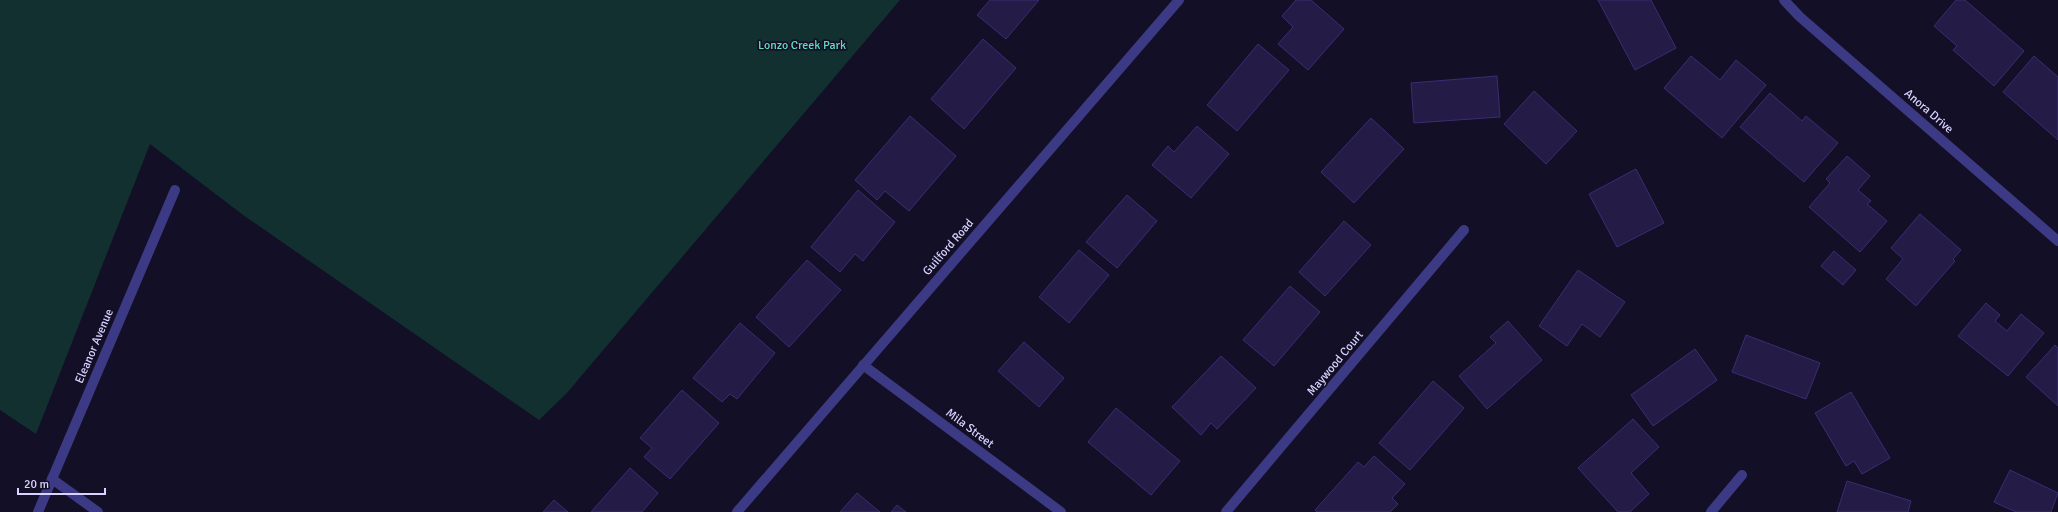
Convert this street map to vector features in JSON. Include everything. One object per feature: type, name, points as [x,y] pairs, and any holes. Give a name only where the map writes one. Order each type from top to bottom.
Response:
[{"type":"street","name":"Guilford Road","points":[[737,512],[1179,0]]},
{"type":"street","name":"Anora Drive","points":[[1784,0],[1800,17],[2058,241]]},
{"type":"street","name":"Eleanor Avenue","points":[[38,512],[175,190]]},
{"type":"street","name":"Maywood Court","points":[[1226,512],[1464,230]]},
{"type":"street","name":"Mila Street","points":[[863,365],[1061,512]]},
{"type":"street","points":[[1711,512],[1742,475]]},
{"type":"street","points":[[52,479],[98,512]]},
{"type":"green space","name":"Lonzo Creek Park","points":[[0,0],[900,0],[566,394],[539,420],[243,215],[150,144],[36,434],[0,410]]},
{"type":"building","points":[[990,0],[1039,0],[1006,39],[977,15]]},
{"type":"building","points":[[1296,0],[1311,0],[1344,29],[1308,70],[1278,44],[1293,27],[1282,16]]},
{"type":"building","points":[[1598,0],[1651,0],[1676,48],[1635,70]]},
{"type":"building","points":[[1956,0],[1965,0],[2024,51],[1994,86],[1953,50],[1957,46],[1934,26]]},
{"type":"building","points":[[983,39],[1016,68],[964,129],[931,99]]},
{"type":"building","points":[[1258,44],[1289,70],[1237,131],[1207,105]]},
{"type":"building","points":[[1691,56],[1720,80],[1736,60],[1766,85],[1722,138],[1664,88]]},
{"type":"building","points":[[2034,56],[2058,77],[2058,140],[2003,92]]},
{"type":"building","points":[[1497,76],[1500,117],[1414,123],[1411,83]]},
{"type":"building","points":[[1534,91],[1577,131],[1546,164],[1504,124]]},
{"type":"building","points":[[1770,93],[1802,121],[1806,116],[1838,143],[1804,182],[1740,127]]},
{"type":"building","points":[[910,116],[956,156],[909,211],[885,191],[877,200],[855,180]]},
{"type":"building","points":[[1371,118],[1404,149],[1354,203],[1321,172]]},
{"type":"building","points":[[1197,126],[1229,154],[1191,198],[1152,165],[1168,146],[1174,152]]},
{"type":"building","points":[[1847,156],[1870,176],[1858,190],[1871,201],[1867,204],[1887,221],[1860,252],[1809,207],[1830,183],[1826,179]]},
{"type":"building","points":[[1636,169],[1664,223],[1617,247],[1589,194]]},
{"type":"building","points":[[858,190],[895,222],[863,261],[855,254],[840,272],[811,247]]},
{"type":"building","points":[[1127,195],[1157,221],[1117,268],[1086,242]]},
{"type":"building","points":[[1920,214],[1961,250],[1953,259],[1955,261],[1916,306],[1886,279],[1903,259],[1891,248]]},
{"type":"building","points":[[1344,221],[1371,245],[1325,296],[1299,272]]},
{"type":"building","points":[[1079,250],[1109,275],[1069,323],[1039,297]]},
{"type":"building","points":[[1834,251],[1856,270],[1843,285],[1821,266]]},
{"type":"building","points":[[807,260],[841,290],[789,347],[756,317]]},
{"type":"building","points":[[1578,270],[1625,302],[1600,337],[1582,324],[1567,346],[1539,326]]},
{"type":"building","points":[[1290,286],[1320,312],[1274,366],[1243,340]]},
{"type":"building","points":[[1986,303],[2000,315],[1995,321],[2007,331],[2021,314],[2044,333],[2008,376],[1958,336]]},
{"type":"building","points":[[1508,321],[1542,360],[1487,409],[1459,376],[1496,343],[1490,337]]},
{"type":"building","points":[[740,323],[775,353],[737,399],[730,394],[722,402],[693,378]]},
{"type":"building","points":[[1746,335],[1820,363],[1806,399],[1732,372]]},
{"type":"building","points":[[1024,342],[1064,378],[1039,407],[998,371]]},
{"type":"building","points":[[2055,345],[2058,348],[2058,406],[2026,377]]},
{"type":"building","points":[[1695,349],[1717,380],[1653,426],[1631,395]]},
{"type":"building","points":[[1221,356],[1256,388],[1217,429],[1211,423],[1201,435],[1172,407]]},
{"type":"building","points":[[1433,381],[1464,408],[1410,470],[1379,443]]},
{"type":"building","points":[[682,390],[719,423],[670,479],[644,457],[652,448],[640,438]]},
{"type":"building","points":[[1851,392],[1890,458],[1862,474],[1854,461],[1846,466],[1815,413]]},
{"type":"building","points":[[1116,408],[1180,461],[1151,495],[1088,442]]},
{"type":"building","points":[[1633,419],[1659,447],[1631,473],[1649,494],[1630,512],[1618,512],[1578,468]]},
{"type":"building","points":[[1374,456],[1405,484],[1392,498],[1398,504],[1390,512],[1317,512],[1315,510],[1358,462],[1364,467]]},
{"type":"building","points":[[630,468],[658,493],[642,512],[591,512]]},
{"type":"building","points":[[2010,470],[2058,493],[2051,512],[2016,512],[1994,502]]},
{"type":"building","points":[[1847,481],[1911,501],[1908,512],[1837,512]]},
{"type":"building","points":[[857,493],[880,512],[840,512]]},
{"type":"building","points":[[554,500],[568,512],[543,512]]},
{"type":"building","points":[[897,505],[906,512],[891,512]]}]
